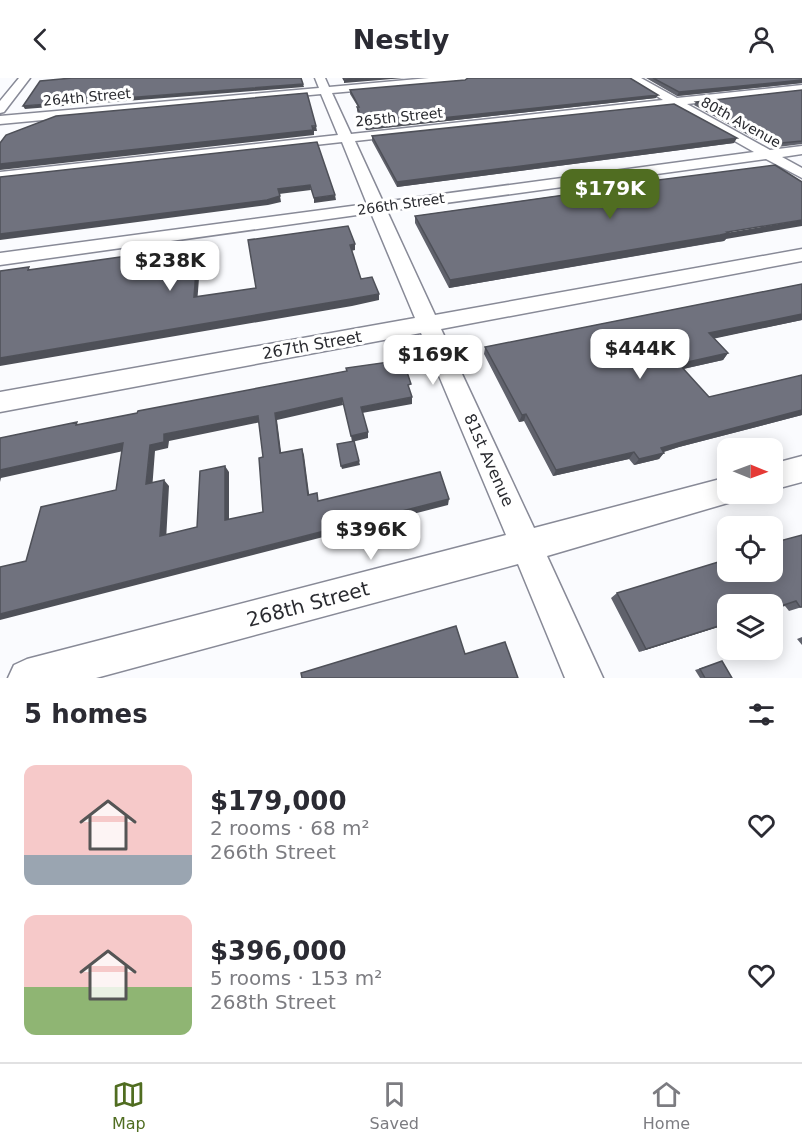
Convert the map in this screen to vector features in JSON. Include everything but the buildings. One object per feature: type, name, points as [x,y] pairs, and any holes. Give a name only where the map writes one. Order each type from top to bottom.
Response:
[{"type":"street","points":[[12,78],[17,78]]},
{"type":"street","points":[[0,109],[25,78]]},
{"type":"street","name":"264th Street","points":[[0,120],[323,84],[464,78]]},
{"type":"street","name":"80th Avenue","points":[[633,78],[802,174]]},
{"type":"street","name":"81st Avenue","points":[[323,84],[584,678]]},
{"type":"street","name":"265th Street","points":[[0,176],[802,88]]},
{"type":"street","name":"266th Street","points":[[0,259],[802,150]]},
{"type":"street","name":"267th Street","points":[[0,402],[802,255]]},
{"type":"street","points":[[783,474],[802,469]]},
{"type":"street","name":"268th Street","points":[[27,678],[717,493]]}]
